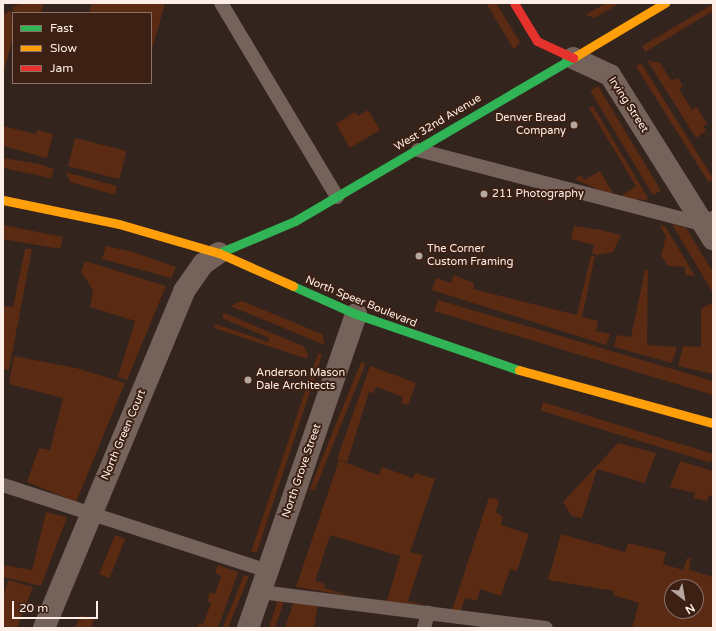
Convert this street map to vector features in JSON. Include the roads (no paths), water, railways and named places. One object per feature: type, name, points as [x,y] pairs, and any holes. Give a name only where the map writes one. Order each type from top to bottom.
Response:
[{"type":"main road","name":"Irving Street","points":[[514,3],[537,41],[573,58]]},
{"type":"main road","name":"West 32nd Avenue","points":[[219,253],[279,230],[418,150],[665,3]]},
{"type":"main road","name":"North Speer Boulevard","points":[[3,200],[119,224],[219,253],[356,314],[514,369],[713,423]]},
{"type":"street","name":"Irving Street","points":[[573,58],[610,75],[710,227]]},
{"type":"street","name":"North Green Court","points":[[44,628],[184,291],[203,264],[219,253]]},
{"type":"street","name":"North Grove Street","points":[[248,628],[356,314]]},
{"type":"lane","points":[[221,3],[337,197]]},
{"type":"lane","points":[[418,150],[710,227]]},
{"type":"lane","points":[[3,485],[268,571]]},
{"type":"lane","points":[[261,592],[546,628]]},
{"type":"lane","points":[[424,628],[428,613]]},
{"type":"place","name":"Denver Bread Company","points":[[574,125]]},
{"type":"place","name":"211 Photography","points":[[484,194]]},
{"type":"place","name":"The Corner Custom Framing","points":[[419,256]]},
{"type":"place","name":"Anderson Mason Dale Architects","points":[[248,380]]}]
